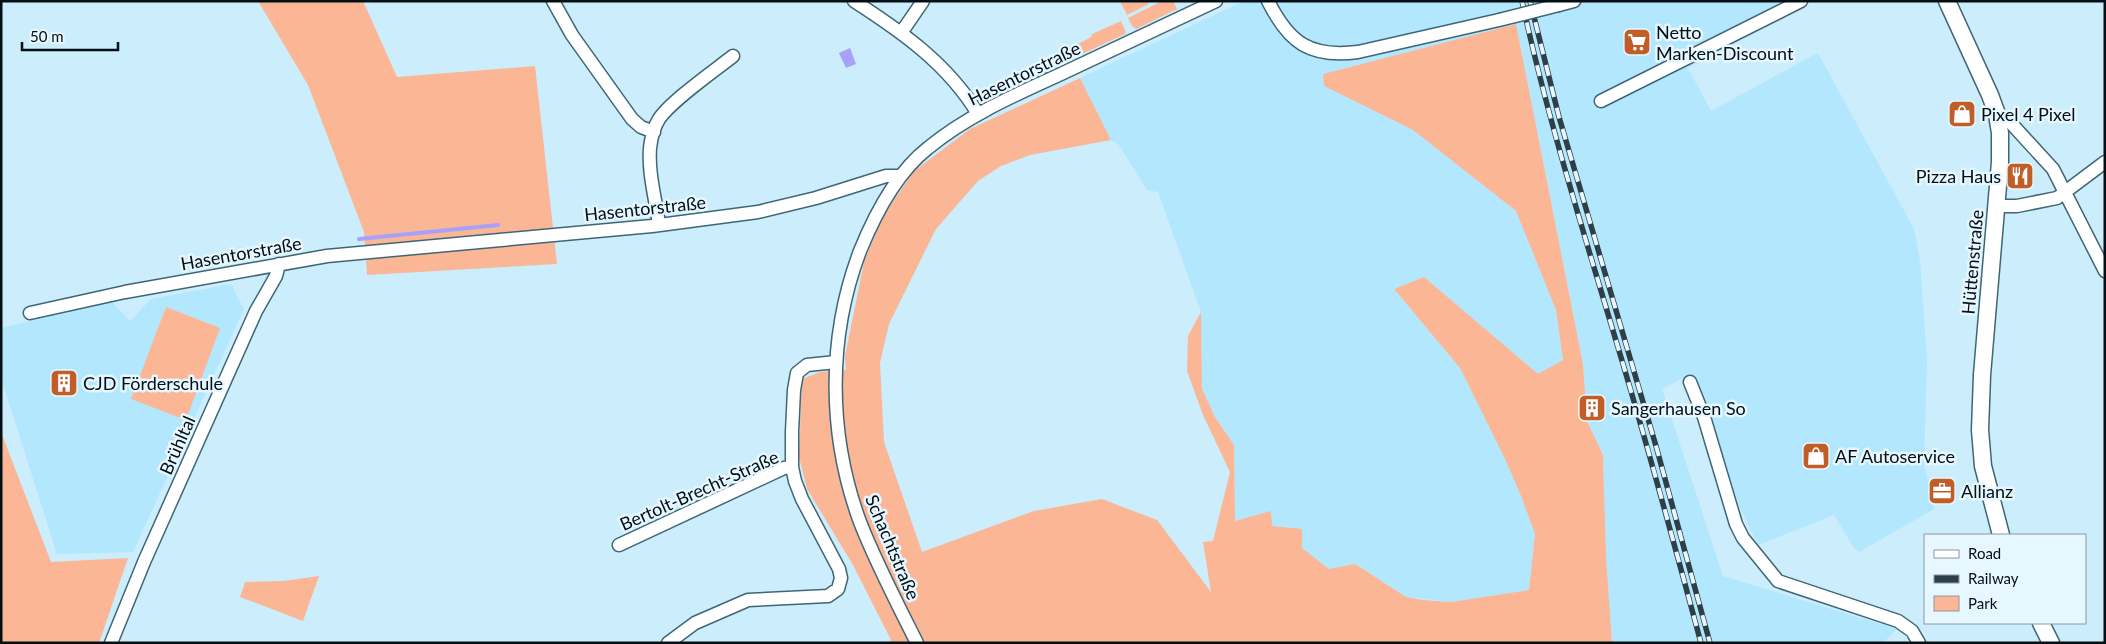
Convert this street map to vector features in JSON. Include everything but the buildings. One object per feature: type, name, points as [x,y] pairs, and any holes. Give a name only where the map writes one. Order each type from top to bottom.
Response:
[{"type":"street","points":[[553,1],[572,35],[632,119],[642,127],[654,132]]},
{"type":"street","points":[[854,1],[929,55],[960,87],[978,114]]},
{"type":"street","points":[[901,33],[923,1]]},
{"type":"street","name":"Hasentorstraße","points":[[30,313],[125,292],[350,253],[659,226],[764,211],[822,197],[886,176],[901,176],[926,148],[978,114],[1216,1]]},
{"type":"street","points":[[1268,1],[1281,26],[1293,38],[1312,49],[1337,54],[1358,52],[1574,1]]},
{"type":"street","points":[[1601,101],[1801,1]]},
{"type":"street","name":"Hüttenstraße","points":[[1948,1],[1997,114],[2000,146],[1997,206],[1982,375],[1980,430],[1983,466],[2001,534]]},
{"type":"street","points":[[659,226],[650,161],[650,147],[659,119],[733,56]]},
{"type":"street","points":[[1997,114],[2009,121],[2053,169],[2105,271]]},
{"type":"street","points":[[1997,206],[2020,206],[2051,200],[2065,193],[2105,162]]},
{"type":"street","name":"Schachtstraße","points":[[901,176],[873,222],[853,270],[842,313],[836,362],[836,400],[840,439],[854,505],[876,558],[916,643]]},
{"type":"street","name":"Brühltal","points":[[111,643],[144,562],[256,311],[276,276],[280,264]]},
{"type":"street","name":"Bertolt-Brecht-Straße","points":[[668,643],[694,623],[748,600],[828,596],[838,589],[841,578],[839,568],[802,499],[792,467],[793,403],[797,373],[804,366],[810,364],[836,362]]},
{"type":"street","points":[[1690,382],[1704,417],[1736,524],[1747,544],[1778,581],[1892,619],[1909,628],[1919,643]]},
{"type":"street","name":"Bertolt-Brecht-Straße","points":[[620,546],[784,468],[792,467]]},
{"type":"street","points":[[2042,624],[2051,643]]},
{"type":"shaded area","points":[[1244,1],[1776,1],[1784,18],[1688,68],[1711,111],[1818,53],[1914,229],[1920,261],[1927,360],[1924,464],[1934,509],[1859,552],[1854,548],[1834,515],[1758,545],[1740,508],[1692,376],[1687,376],[1662,389],[1723,576],[1897,629],[1883,643],[1612,643],[1606,556],[1603,455],[1587,421],[1583,363],[1516,24],[1323,74],[1324,86],[1413,130],[1516,211],[1556,310],[1563,360],[1539,375],[1424,277],[1394,289],[1460,368],[1505,459],[1535,534],[1529,590],[1451,602],[1406,597],[1355,564],[1329,569],[1272,526],[1235,521],[1234,445],[1215,417],[1202,389],[1201,312],[1158,192],[1147,190],[1119,145],[1111,140],[1080,78]]},
{"type":"shaded area","points":[[850,48],[856,64],[846,68],[839,53]]},
{"type":"shaded area","points":[[231,284],[244,309],[133,552],[57,554],[1,378],[1,328],[112,302],[130,321],[151,299]]},
{"type":"green space","points":[[258,1],[363,1],[397,77],[535,66],[557,264],[367,275],[364,232],[308,85]]},
{"type":"green space","points":[[1120,1],[1147,1],[1149,4],[1127,15]]},
{"type":"green space","points":[[1162,1],[1173,1],[1177,9],[1136,29],[1132,26],[1128,18]]},
{"type":"green space","points":[[1121,21],[1126,32],[1125,34],[1082,54],[1076,45],[1091,37],[1092,34]]},
{"type":"green space","points":[[1516,24],[1583,364],[1587,421],[1603,455],[1606,556],[1612,643],[888,643],[891,640],[853,565],[807,489],[799,457],[802,379],[820,372],[846,370],[845,356],[864,262],[883,216],[914,171],[970,129],[1080,78],[1111,140],[1030,155],[1001,166],[978,181],[936,229],[889,324],[880,363],[884,442],[922,552],[1034,511],[1102,499],[1157,520],[1211,592],[1203,542],[1213,541],[1230,472],[1203,415],[1187,371],[1188,336],[1201,312],[1202,389],[1215,417],[1234,445],[1235,521],[1271,511],[1272,526],[1302,529],[1302,548],[1329,569],[1355,564],[1406,597],[1451,602],[1529,590],[1535,534],[1505,459],[1460,368],[1394,289],[1424,277],[1538,374],[1563,360],[1556,310],[1516,211],[1413,130],[1324,86],[1323,74]]},
{"type":"green space","points":[[166,307],[220,328],[186,420],[131,399]]},
{"type":"green space","points":[[1,432],[51,562],[128,558],[99,643],[1,643]]},
{"type":"green space","points":[[319,576],[303,621],[240,597],[245,582],[284,581]]},
{"type":"waterway","points":[[359,239],[498,225]]},
{"type":"railway","points":[[1522,1],[1554,130],[1639,418],[1701,643]]},
{"type":"railway","points":[[1530,1],[1559,117],[1656,446],[1710,643]]},
{"type":"place","name":"Netto Marken-Discount","points":[[1637,42]]},
{"type":"place","name":"Pixel 4 Pixel","points":[[1962,114]]},
{"type":"place","name":"Pizza Haus","points":[[2020,176]]},
{"type":"place","name":"CJD Förderschule","points":[[64,383]]},
{"type":"place","name":"Sangerhausen So","points":[[1592,408]]},
{"type":"place","name":"AF Autoservice","points":[[1816,456]]},
{"type":"place","name":"Allianz","points":[[1942,491]]}]
